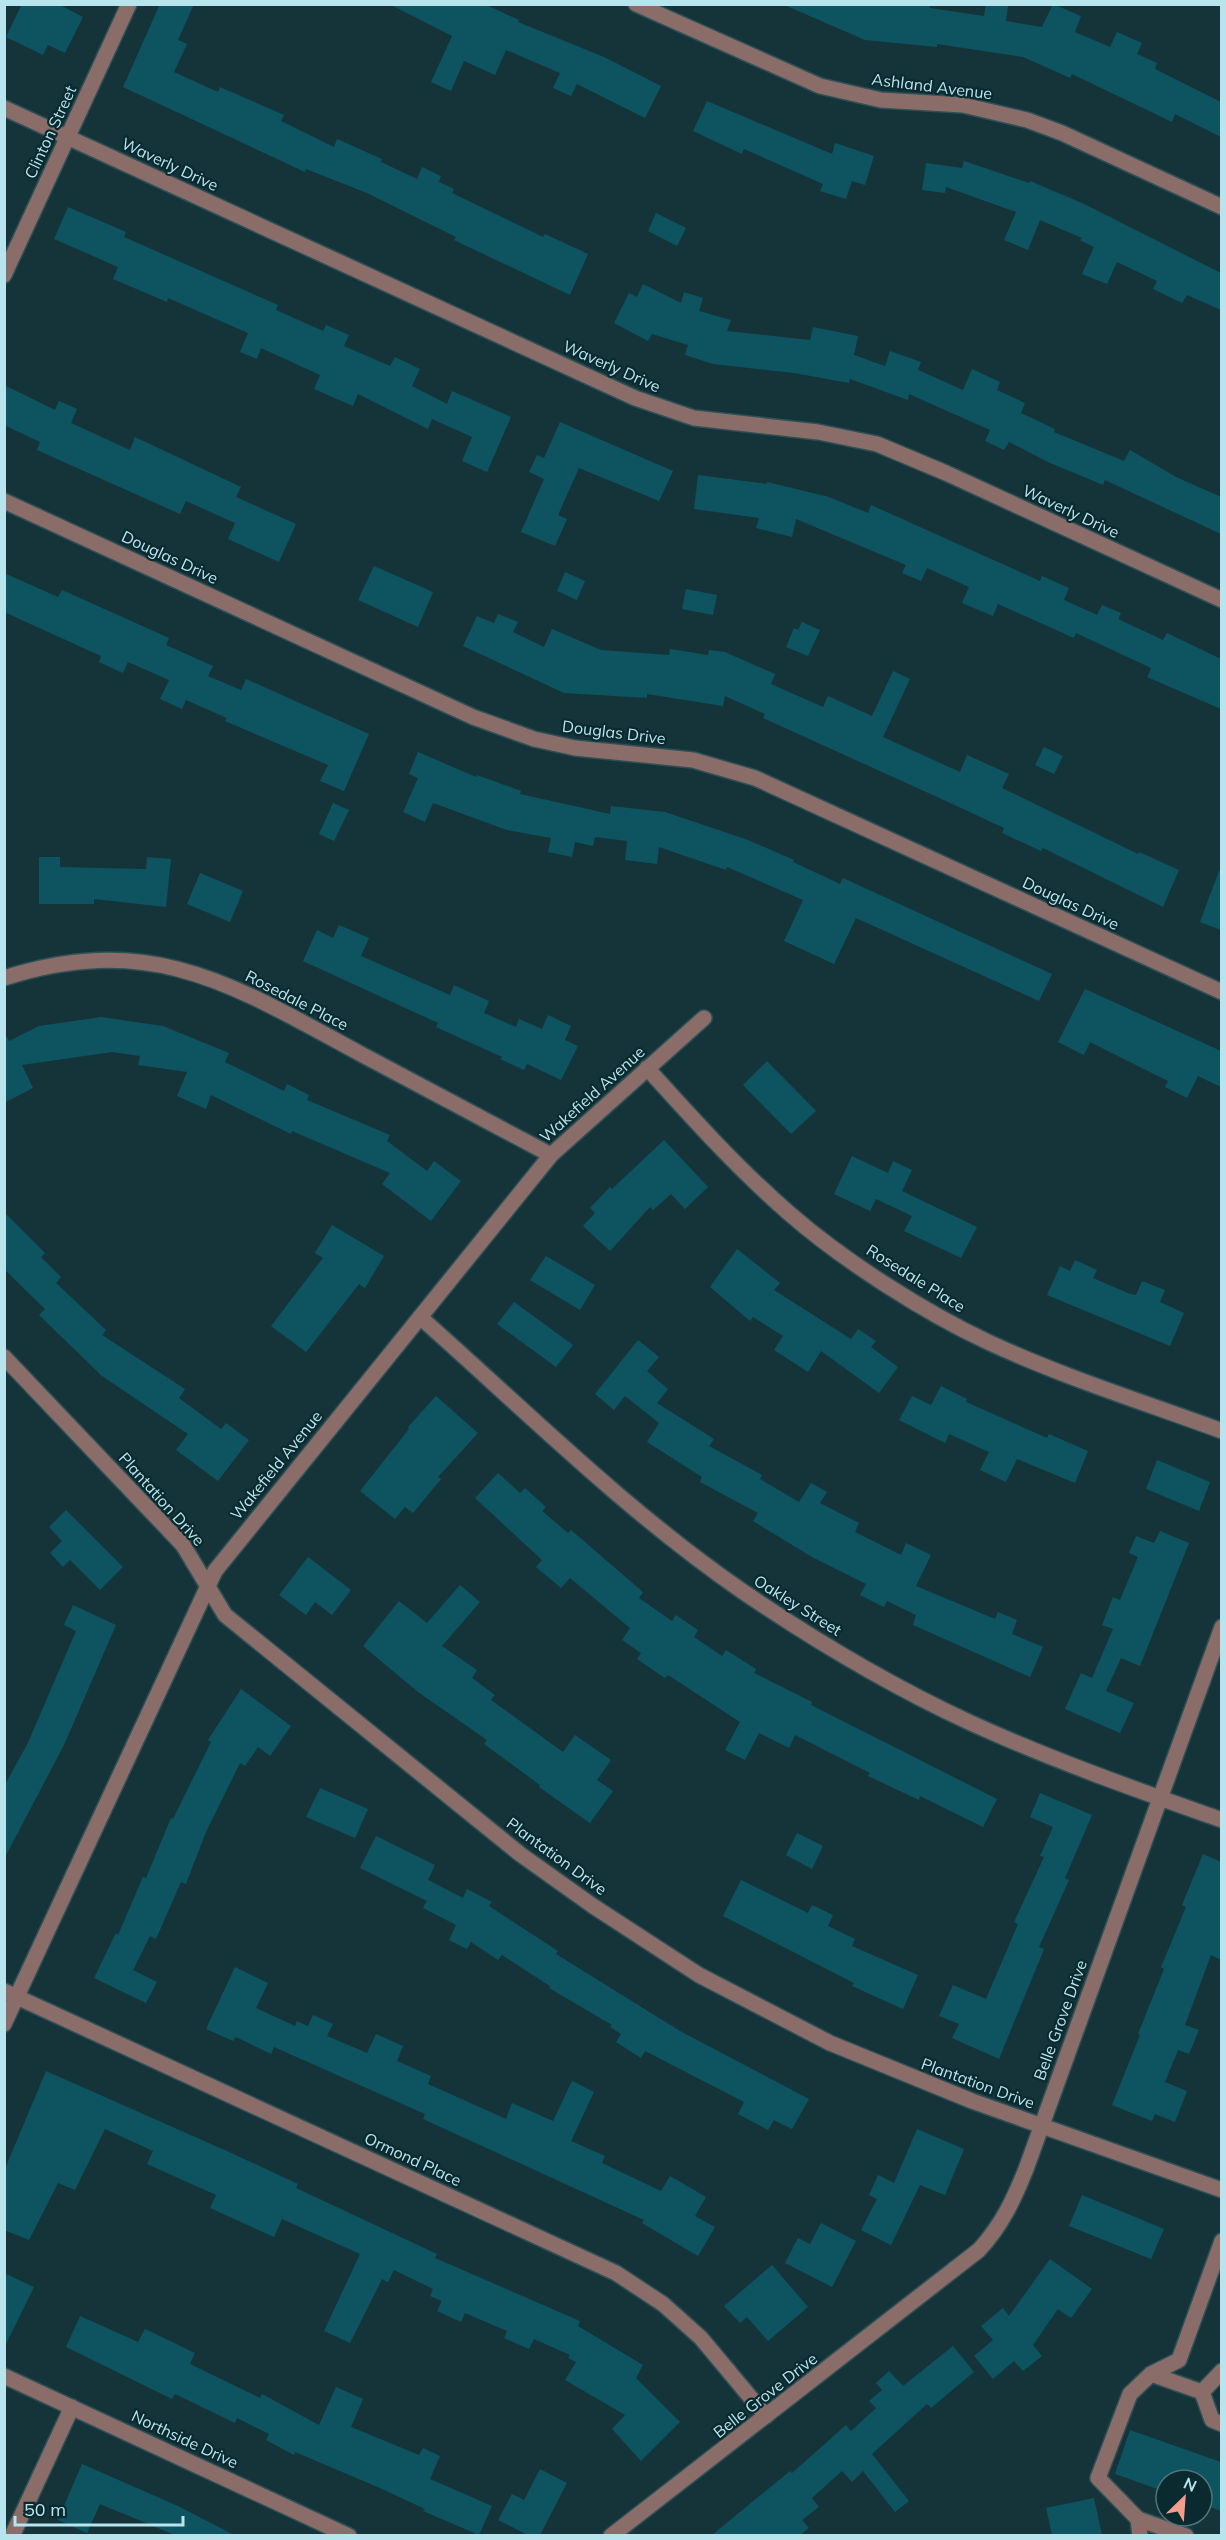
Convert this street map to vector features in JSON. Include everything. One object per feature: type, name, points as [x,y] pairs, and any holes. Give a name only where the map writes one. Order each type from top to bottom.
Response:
[{"type":"street","name":"Clinton Street","points":[[4,275],[129,4]]},
{"type":"street","name":"Ashland Avenue","points":[[636,4],[820,86],[882,100],[963,105],[1027,120],[1062,133],[1221,207]]},
{"type":"street","name":"Waverly Drive","points":[[4,108],[635,398],[694,418],[818,432],[877,444],[946,473],[1221,600]]},
{"type":"street","name":"Douglas Drive","points":[[4,501],[473,717],[514,733],[555,744],[693,760],[755,778],[1221,992]]},
{"type":"street","name":"Rosedale Place","points":[[4,978],[85,960],[116,960],[171,967],[213,978],[283,1012],[551,1155]]},
{"type":"street","name":"Wakefield Avenue","points":[[4,2024],[11,1994],[207,1586],[231,1549],[551,1155],[704,1018]]},
{"type":"street","name":"Rosedale Place","points":[[647,1068],[711,1140],[792,1216],[883,1281],[986,1341],[1031,1362],[1221,1431]]},
{"type":"street","name":"Oakley Street","points":[[420,1317],[630,1503],[708,1566],[782,1617],[885,1678],[971,1723],[1221,1820]]},
{"type":"street","name":"Plantation Drive","points":[[4,1357],[183,1545],[198,1566],[225,1615],[520,1854],[658,1949],[730,1992],[830,2043],[972,2101],[1221,2190]]},
{"type":"street","name":"Belle Grove Drive","points":[[611,2535],[979,2250],[997,2230],[1011,2205],[1042,2126],[1221,1627]]},
{"type":"street","name":"Ormond Place","points":[[11,1994],[616,2273],[663,2304],[701,2338],[736,2377],[766,2416]]},
{"type":"street","points":[[1185,2535],[1138,2518],[1098,2478],[1130,2394],[1151,2374],[1179,2360],[1221,2241]]},
{"type":"street","points":[[1202,2392],[1221,2371]]},
{"type":"street","points":[[1151,2374],[1202,2392]]},
{"type":"street","name":"Northside Drive","points":[[4,2376],[350,2535]]},
{"type":"street","points":[[1202,2392],[1212,2420],[1221,2424]]},
{"type":"street","points":[[12,2535],[72,2407]]},
{"type":"street","points":[[1138,2518],[1140,2535]]},
{"type":"building","points":[[22,4],[58,4],[83,17],[65,53],[48,45],[43,55],[6,37]]},
{"type":"building","points":[[160,4],[194,4],[178,40],[187,44],[174,72],[218,92],[220,87],[284,115],[281,121],[334,147],[337,139],[382,159],[381,162],[417,179],[422,167],[441,176],[439,182],[454,189],[452,193],[543,237],[545,234],[588,254],[570,295],[454,240],[456,237],[367,193],[306,169],[305,172],[123,87]]},
{"type":"building","points":[[389,4],[484,4],[519,20],[518,22],[604,57],[661,86],[645,118],[577,84],[571,96],[553,88],[560,73],[506,50],[495,75],[464,61],[451,91],[431,82],[452,36]]},
{"type":"building","points":[[782,4],[930,4],[930,8],[984,16],[986,4],[999,4],[1008,6],[1006,21],[1042,27],[1053,4],[1081,16],[1075,32],[1110,47],[1117,32],[1142,43],[1137,54],[1157,63],[1155,69],[1221,102],[1221,137],[1175,114],[1172,122],[1072,74],[1070,78],[1023,57],[937,44],[937,47],[865,40]]},
{"type":"building","points":[[707,101],[832,154],[835,143],[874,156],[865,185],[852,181],[846,199],[820,191],[823,184],[744,149],[742,154],[693,131]]},
{"type":"building","points":[[964,161],[1029,183],[1030,181],[1082,203],[1221,273],[1221,310],[1187,295],[1182,303],[1153,289],[1157,281],[1117,262],[1107,284],[1082,274],[1094,247],[1080,240],[1082,238],[1040,220],[1028,250],[1004,240],[1016,212],[946,187],[945,193],[922,190],[926,163],[962,168]]},
{"type":"building","points":[[68,207],[126,232],[124,237],[278,305],[276,310],[323,331],[326,325],[349,335],[344,346],[390,366],[395,357],[420,369],[412,386],[447,404],[452,391],[511,417],[487,472],[462,461],[472,437],[432,419],[428,429],[358,394],[353,406],[314,389],[320,375],[261,348],[257,359],[240,352],[248,333],[168,298],[167,302],[113,279],[118,267],[54,239]]},
{"type":"building","points":[[656,213],[686,228],[677,246],[648,231]]},
{"type":"building","points":[[643,284],[681,303],[684,292],[703,298],[699,311],[731,320],[727,331],[810,340],[813,327],[858,336],[854,355],[885,366],[890,351],[921,362],[918,370],[963,390],[972,369],[1000,382],[997,390],[1025,403],[1021,413],[1055,429],[1054,432],[1124,461],[1130,450],[1176,477],[1221,497],[1221,534],[1105,480],[1103,485],[1048,462],[1009,442],[1004,450],[985,441],[990,430],[909,394],[908,400],[850,379],[849,383],[794,373],[713,364],[685,355],[688,345],[652,334],[648,341],[614,323],[629,293],[637,297]]},
{"type":"building","points":[[4,385],[55,410],[59,401],[77,409],[71,423],[130,450],[135,437],[241,487],[236,497],[296,524],[279,562],[228,539],[235,523],[186,501],[180,514],[37,450],[40,442],[4,425]]},
{"type":"building","points":[[560,422],[673,471],[659,501],[579,468],[558,515],[567,519],[555,546],[521,532],[544,479],[529,472],[537,455],[544,458]]},
{"type":"building","points":[[698,475],[767,484],[767,482],[829,497],[868,513],[871,505],[1040,581],[1042,576],[1069,588],[1064,600],[1097,615],[1102,605],[1121,613],[1118,619],[1163,640],[1167,633],[1221,659],[1221,709],[1147,677],[1151,668],[1076,633],[1074,638],[998,604],[993,616],[962,603],[969,587],[927,568],[921,581],[902,573],[906,565],[796,519],[792,537],[756,528],[759,518],[694,509]]},
{"type":"building","points":[[374,566],[433,592],[418,627],[358,600]]},
{"type":"building","points":[[565,572],[585,581],[577,600],[557,591]]},
{"type":"building","points":[[4,573],[58,597],[62,590],[169,638],[166,645],[213,666],[208,676],[241,690],[246,679],[369,734],[344,791],[320,781],[328,765],[225,721],[227,718],[186,700],[182,709],[160,699],[169,680],[128,662],[123,673],[99,662],[101,656],[4,612]]},
{"type":"building","points":[[686,589],[717,595],[713,615],[682,609]]},
{"type":"building","points":[[498,614],[518,622],[513,632],[544,647],[552,629],[601,650],[669,655],[670,649],[708,655],[709,650],[725,652],[775,674],[771,684],[823,707],[828,696],[872,716],[893,671],[910,679],[883,737],[960,772],[967,755],[1009,774],[1002,788],[1138,854],[1139,852],[1179,870],[1163,907],[1043,848],[1041,851],[1002,833],[1004,828],[763,718],[765,714],[725,696],[723,706],[647,694],[647,698],[564,693],[463,646],[477,616],[494,623]]},
{"type":"building","points":[[802,622],[820,630],[808,656],[786,647],[794,628],[798,630]]},
{"type":"building","points":[[1044,747],[1063,756],[1054,774],[1035,765]]},
{"type":"building","points":[[418,752],[476,777],[477,775],[521,791],[520,794],[610,814],[611,806],[665,812],[748,840],[794,860],[793,862],[840,884],[843,878],[1052,974],[1039,1001],[856,918],[834,964],[784,941],[803,900],[727,867],[726,870],[659,847],[657,864],[625,860],[627,841],[595,837],[593,846],[575,842],[572,857],[548,852],[551,838],[507,830],[433,803],[425,822],[403,812],[418,778],[409,774]]},
{"type":"building","points":[[333,803],[349,810],[334,841],[319,834]]},
{"type":"building","points":[[39,857],[60,857],[60,867],[146,869],[147,857],[171,859],[166,907],[94,899],[94,904],[39,904]]},
{"type":"building","points":[[1219,871],[1221,871],[1221,930],[1200,922]]},
{"type":"building","points":[[200,873],[243,891],[230,922],[187,904]]},
{"type":"building","points":[[339,925],[369,938],[361,956],[450,995],[454,985],[489,1001],[484,1013],[516,1027],[519,1019],[542,1029],[548,1015],[571,1026],[565,1040],[578,1046],[561,1080],[527,1064],[524,1070],[500,1059],[502,1057],[436,1027],[438,1023],[303,961],[317,930],[333,938]]},
{"type":"building","points":[[1085,989],[1221,1051],[1221,1087],[1198,1076],[1187,1098],[1165,1087],[1168,1081],[1090,1042],[1084,1055],[1058,1042]]},
{"type":"building","points":[[101,1017],[163,1026],[229,1053],[225,1062],[284,1091],[287,1084],[309,1095],[307,1100],[390,1135],[387,1141],[427,1171],[434,1161],[461,1181],[431,1221],[382,1184],[390,1173],[292,1131],[291,1134],[211,1095],[206,1109],[177,1096],[187,1072],[138,1065],[140,1056],[112,1052],[22,1065],[33,1088],[4,1103],[4,1032],[9,1041],[39,1026]]},
{"type":"building","points":[[767,1061],[816,1111],[791,1134],[743,1085]]},
{"type":"building","points":[[664,1140],[708,1187],[685,1209],[671,1194],[653,1210],[650,1207],[610,1251],[583,1226],[595,1213],[590,1208],[610,1187],[612,1189]]},
{"type":"building","points":[[852,1156],[888,1173],[893,1161],[912,1170],[902,1191],[977,1227],[961,1258],[904,1231],[912,1216],[876,1199],[870,1211],[834,1194]]},
{"type":"building","points":[[4,1212],[45,1253],[41,1257],[61,1277],[56,1283],[106,1330],[102,1335],[185,1389],[179,1398],[221,1429],[226,1423],[249,1440],[218,1481],[176,1450],[188,1434],[102,1376],[39,1315],[45,1309],[4,1269]]},
{"type":"building","points":[[332,1225],[384,1256],[365,1288],[359,1284],[306,1352],[271,1326],[323,1258],[315,1253]]},
{"type":"building","points":[[737,1249],[780,1283],[774,1290],[851,1339],[858,1329],[876,1341],[871,1347],[898,1367],[879,1393],[821,1351],[808,1372],[774,1350],[783,1336],[753,1317],[750,1321],[710,1287]]},
{"type":"building","points":[[546,1256],[595,1285],[580,1310],[530,1280]]},
{"type":"building","points":[[1075,1260],[1097,1270],[1093,1278],[1130,1294],[1136,1295],[1142,1281],[1165,1290],[1160,1302],[1184,1313],[1170,1346],[1047,1295],[1060,1266],[1070,1271]]},
{"type":"building","points":[[514,1302],[573,1345],[556,1367],[497,1324]]},
{"type":"building","points":[[638,1340],[659,1357],[647,1371],[668,1389],[657,1403],[714,1439],[709,1446],[762,1475],[760,1479],[799,1502],[811,1483],[827,1492],[820,1503],[859,1523],[855,1532],[901,1555],[906,1543],[931,1555],[916,1586],[995,1619],[998,1612],[1017,1620],[1012,1634],[1043,1647],[1030,1677],[913,1625],[916,1615],[887,1601],[884,1607],[860,1595],[866,1584],[812,1557],[753,1521],[758,1513],[700,1482],[702,1477],[647,1442],[659,1423],[625,1396],[614,1410],[595,1394]]},
{"type":"building","points":[[941,1386],[967,1399],[966,1402],[1047,1438],[1049,1434],[1088,1451],[1075,1483],[1017,1459],[1006,1482],[980,1470],[989,1452],[949,1434],[945,1443],[899,1420],[912,1396],[931,1405]]},
{"type":"building","points":[[436,1396],[478,1433],[438,1477],[441,1479],[413,1513],[405,1507],[395,1519],[360,1491],[409,1429],[408,1427]]},
{"type":"building","points":[[1157,1460],[1210,1482],[1199,1511],[1146,1489]]},
{"type":"building","points":[[498,1473],[520,1493],[525,1488],[546,1507],[542,1511],[568,1533],[571,1530],[643,1592],[639,1598],[672,1621],[676,1615],[698,1630],[694,1637],[722,1656],[726,1650],[756,1669],[754,1673],[812,1702],[811,1705],[997,1799],[983,1827],[920,1796],[919,1800],[868,1776],[870,1773],[795,1735],[789,1748],[759,1733],[745,1760],[725,1750],[740,1722],[668,1675],[665,1678],[637,1659],[641,1653],[622,1640],[630,1628],[570,1578],[561,1588],[536,1567],[542,1560],[475,1498]]},
{"type":"building","points":[[66,1510],[123,1567],[100,1590],[70,1560],[63,1567],[50,1553],[62,1541],[49,1527]]},
{"type":"building","points":[[1160,1531],[1189,1543],[1140,1666],[1121,1658],[1106,1691],[1134,1703],[1120,1733],[1065,1709],[1081,1673],[1092,1678],[1113,1629],[1102,1625],[1113,1597],[1120,1600],[1138,1557],[1129,1553],[1136,1536],[1154,1543]]},
{"type":"building","points":[[308,1557],[351,1590],[332,1615],[315,1602],[306,1615],[279,1595]]},
{"type":"building","points":[[460,1585],[480,1602],[442,1646],[477,1670],[472,1678],[495,1695],[491,1700],[563,1752],[575,1735],[611,1760],[597,1780],[613,1791],[590,1823],[539,1787],[540,1785],[484,1744],[487,1740],[418,1692],[363,1646],[399,1601],[427,1623]]},
{"type":"building","points":[[73,1605],[116,1625],[64,1745],[4,1859],[4,1786],[27,1745],[76,1631],[64,1625]]},
{"type":"building","points":[[241,1689],[291,1726],[270,1756],[258,1747],[245,1766],[240,1763],[206,1832],[186,1884],[181,1882],[156,1939],[150,1936],[133,1970],[157,1982],[146,2003],[94,1978],[116,1933],[118,1935],[143,1877],[146,1878],[171,1818],[173,1819],[211,1742],[208,1740]]},
{"type":"building","points":[[320,1788],[368,1809],[355,1838],[306,1817]]},
{"type":"building","points":[[1040,1793],[1092,1815],[1065,1878],[1069,1880],[1039,1947],[1044,1949],[999,2059],[952,2038],[959,2024],[939,2016],[953,1985],[986,1999],[1018,1924],[1014,1922],[1044,1857],[1040,1856],[1053,1827],[1030,1817]]},
{"type":"building","points":[[797,1833],[823,1846],[812,1869],[786,1855]]},
{"type":"building","points":[[376,1836],[435,1865],[428,1880],[463,1898],[467,1889],[492,1902],[489,1906],[558,1951],[556,1954],[680,2031],[809,2099],[792,2129],[774,2120],[768,2130],[738,2114],[744,2102],[645,2051],[641,2058],[616,2042],[621,2034],[610,2027],[612,2025],[549,1988],[550,1986],[502,1955],[498,1960],[471,1942],[467,1949],[449,1940],[456,1925],[423,1908],[427,1901],[360,1868]]},
{"type":"building","points":[[1203,1854],[1221,1862],[1221,1960],[1211,1955],[1185,2025],[1199,2030],[1189,2054],[1178,2050],[1165,2082],[1187,2091],[1175,2122],[1155,2114],[1152,2121],[1112,2105],[1164,1969],[1161,1967],[1186,1907],[1182,1905]]},
{"type":"building","points":[[741,1880],[808,1913],[812,1905],[833,1915],[828,1926],[855,1939],[852,1946],[918,1975],[903,2009],[852,1986],[854,1983],[723,1916]]},
{"type":"building","points":[[235,1967],[268,1983],[256,2008],[295,2026],[297,2021],[308,2026],[313,2015],[333,2024],[327,2036],[367,2053],[376,2034],[403,2046],[397,2061],[431,2076],[428,2084],[506,2119],[512,2103],[553,2121],[572,2081],[594,2092],[571,2141],[605,2156],[602,2163],[661,2191],[670,2176],[706,2197],[695,2216],[715,2227],[698,2256],[642,2223],[644,2220],[423,2119],[425,2114],[274,2047],[271,2054],[236,2037],[233,2041],[206,2029]]},
{"type":"building","points":[[46,2071],[298,2184],[296,2188],[437,2254],[435,2258],[580,2321],[578,2326],[643,2365],[636,2378],[680,2422],[641,2461],[612,2429],[625,2415],[565,2380],[576,2362],[568,2358],[570,2355],[534,2339],[529,2349],[504,2338],[507,2331],[465,2313],[461,2322],[437,2311],[442,2301],[430,2296],[433,2289],[394,2270],[388,2282],[382,2279],[350,2343],[324,2331],[360,2254],[282,2219],[274,2237],[210,2208],[216,2195],[147,2164],[153,2151],[105,2129],[75,2190],[58,2183],[29,2240],[4,2230],[4,2171]]},
{"type":"building","points":[[917,2129],[964,2149],[945,2195],[920,2185],[891,2245],[861,2230],[877,2199],[869,2195],[878,2175],[894,2183]]},
{"type":"building","points":[[1082,2195],[1164,2229],[1151,2259],[1069,2226]]},
{"type":"building","points":[[821,2223],[856,2241],[832,2287],[785,2263],[798,2238],[810,2244]]},
{"type":"building","points":[[1050,2259],[1092,2289],[1071,2318],[1058,2309],[1033,2345],[1042,2356],[1023,2371],[1014,2361],[993,2379],[974,2356],[993,2340],[981,2326],[1003,2308],[1009,2316]]},
{"type":"building","points":[[772,2265],[808,2307],[768,2341],[747,2317],[740,2323],[724,2306]]},
{"type":"building","points":[[4,2273],[34,2287],[4,2348]]},
{"type":"building","points":[[80,2316],[138,2342],[145,2329],[195,2353],[190,2364],[260,2398],[262,2394],[319,2425],[336,2387],[363,2399],[351,2427],[419,2455],[423,2448],[440,2456],[430,2479],[492,2506],[479,2535],[423,2511],[425,2509],[380,2488],[295,2452],[294,2455],[266,2440],[269,2434],[237,2418],[235,2423],[175,2394],[172,2399],[66,2347]]},
{"type":"building","points":[[953,2346],[974,2372],[931,2408],[927,2404],[872,2454],[909,2501],[895,2512],[863,2471],[852,2482],[842,2471],[812,2498],[819,2507],[802,2520],[809,2528],[800,2535],[712,2535],[790,2471],[792,2473],[846,2425],[851,2431],[876,2408],[869,2401],[882,2390],[876,2383],[889,2371],[903,2386]]},
{"type":"building","points":[[1130,2430],[1221,2462],[1221,2511],[1214,2508],[1214,2468],[1154,2468],[1154,2488],[1115,2474]]},
{"type":"building","points":[[82,2464],[178,2506],[234,2535],[175,2535],[100,2504],[87,2533],[58,2520]]},
{"type":"building","points":[[540,2469],[567,2483],[540,2535],[528,2535],[498,2520],[512,2494],[524,2500]]},
{"type":"building","points":[[1094,2498],[1102,2535],[1052,2535],[1046,2508]]}]
